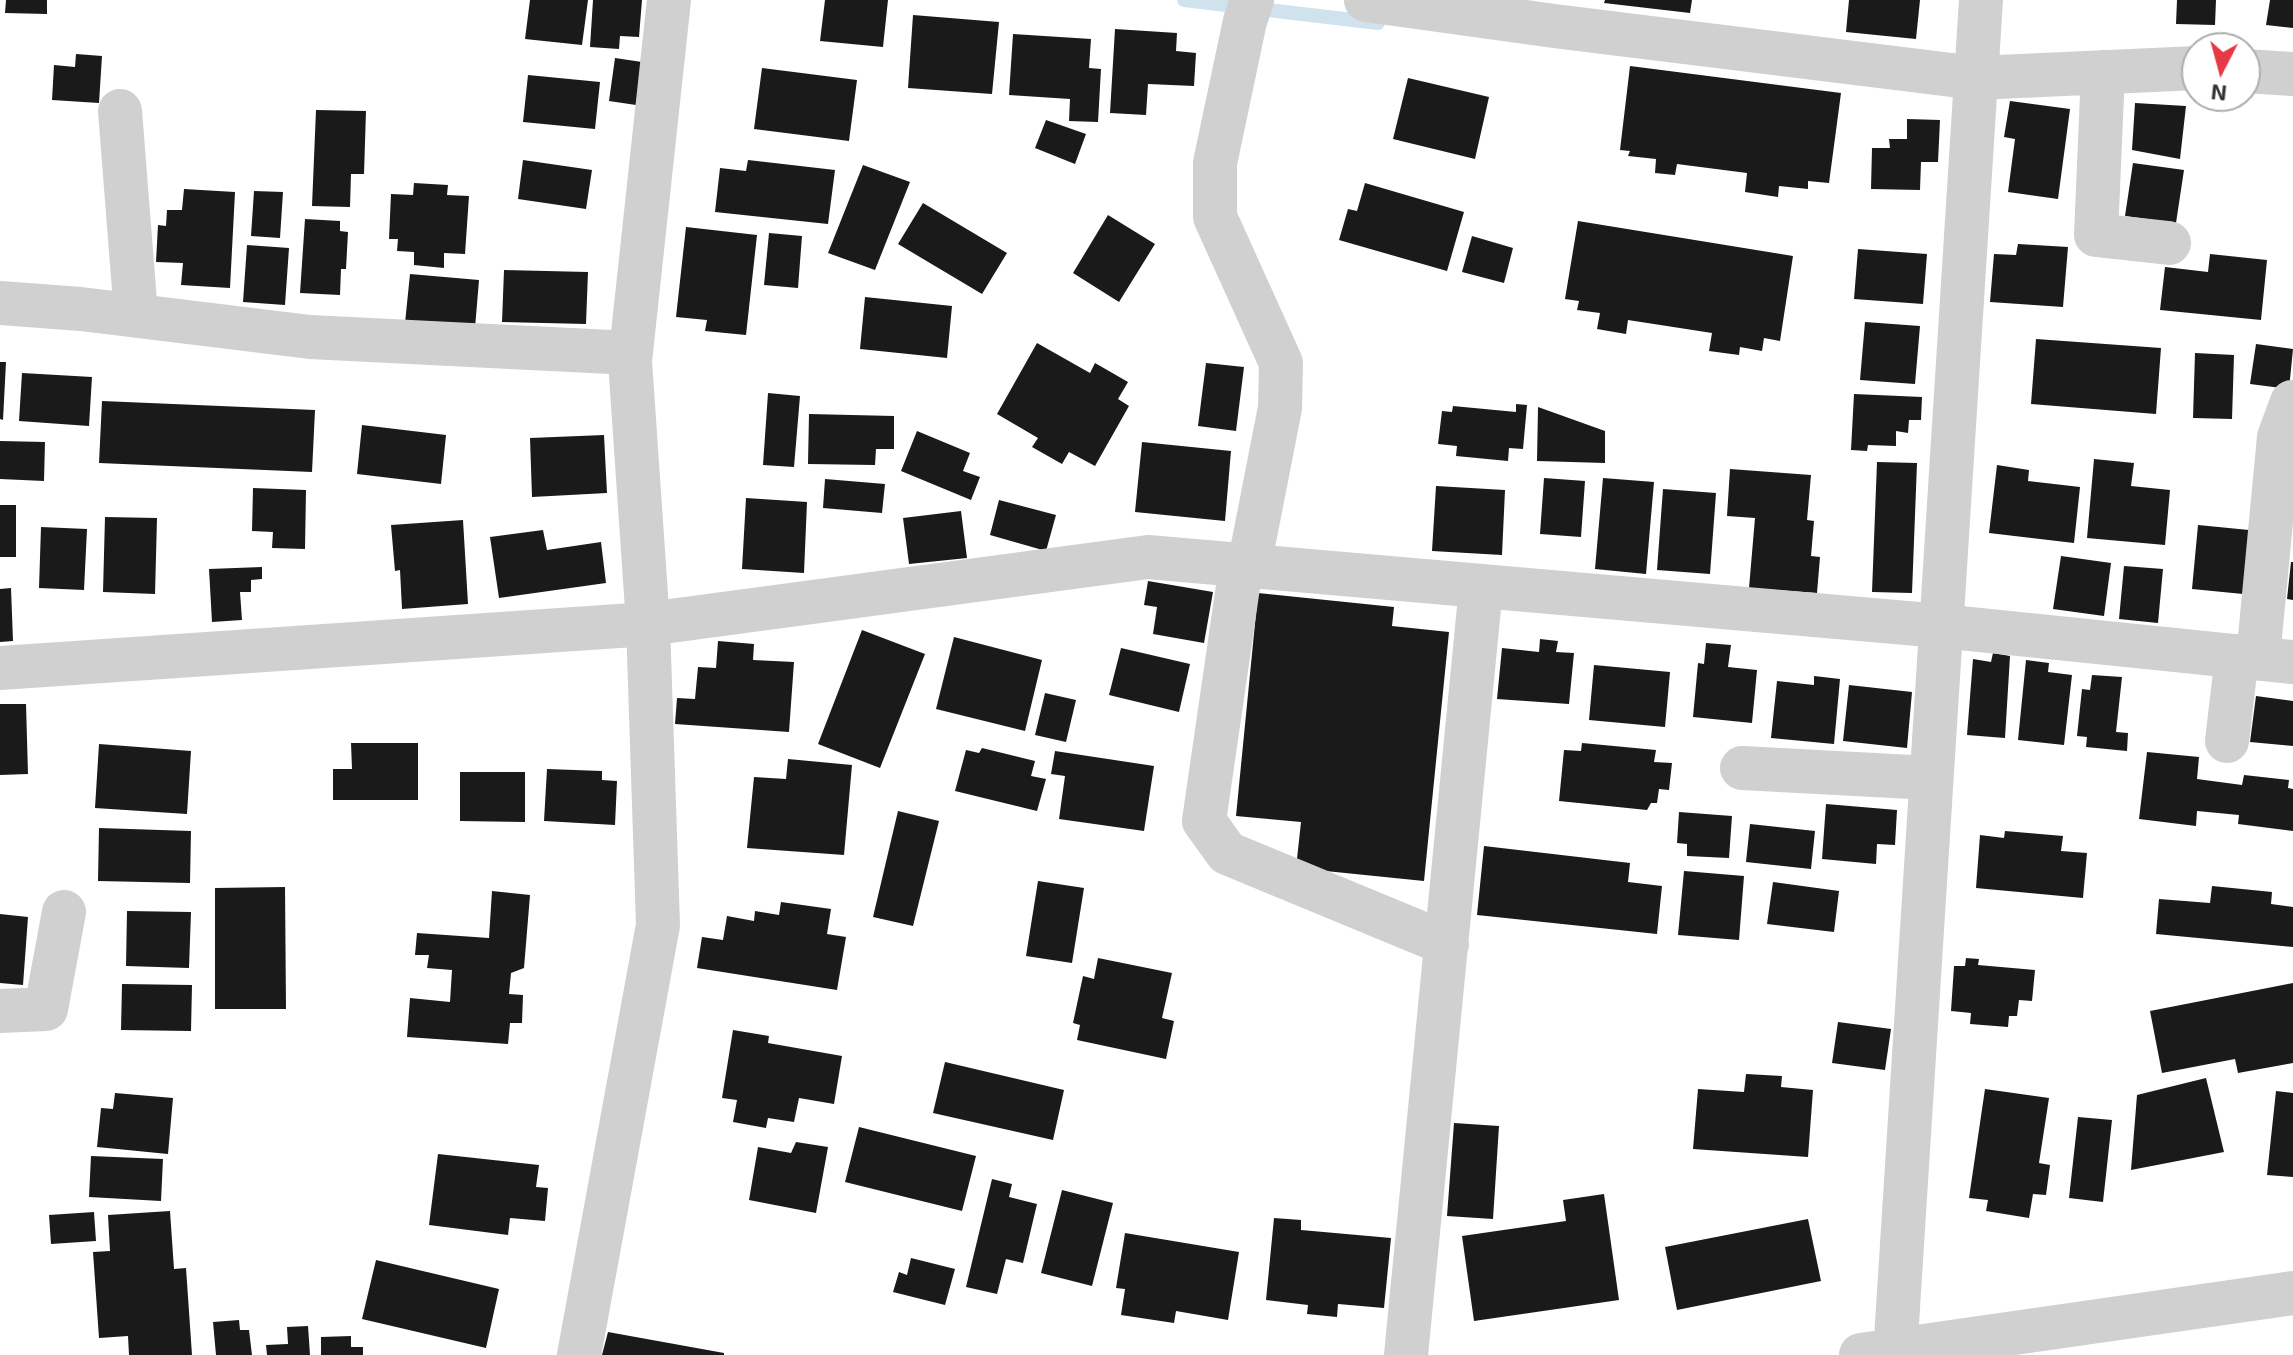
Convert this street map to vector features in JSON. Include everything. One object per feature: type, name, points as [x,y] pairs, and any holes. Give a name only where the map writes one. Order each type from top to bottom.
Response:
[{"type":"street","points":[[579,1355],[658,925],[648,624],[631,353],[669,0]]},
{"type":"street","points":[[1366,0],[1976,78],[2181,69]]},
{"type":"street","points":[[1981,0],[1931,778],[1883,1354],[2293,1293]]},
{"type":"street","points":[[1248,10],[1215,163],[1215,217],[1281,363],[1280,408],[1245,566],[1204,821],[1227,853],[1447,944]]},
{"type":"street","points":[[2103,72],[2096,235],[2169,243]]},
{"type":"street","points":[[2261,72],[2293,74]]},
{"type":"street","points":[[120,111],[136,315]]},
{"type":"street","points":[[0,303],[136,315],[310,337],[631,353]]},
{"type":"street","points":[[2227,741],[2263,659],[2279,437],[2292,402]]},
{"type":"street","points":[[0,668],[648,624],[1148,557],[1941,626],[2263,659]]},
{"type":"street","points":[[1406,1355],[1481,587]]},
{"type":"street","points":[[1742,768],[1931,778]]},
{"type":"street","points":[[0,1011],[46,1009],[64,912]]},
{"type":"building","points":[[6,0],[47,0],[47,14],[5,13]]},
{"type":"building","points":[[530,0],[588,0],[582,45],[525,39]]},
{"type":"building","points":[[593,0],[642,0],[639,37],[620,36],[619,49],[590,47]]},
{"type":"building","points":[[825,0],[888,0],[883,47],[820,41]]},
{"type":"building","points":[[1605,0],[1692,0],[1690,13],[1604,3]]},
{"type":"building","points":[[1849,0],[1920,0],[1916,39],[1846,32]]},
{"type":"building","points":[[2177,0],[2216,0],[2215,25],[2176,24]]},
{"type":"building","points":[[2270,0],[2293,0],[2293,28],[2266,25]]},
{"type":"building","points":[[913,15],[999,22],[992,94],[908,88]]},
{"type":"building","points":[[1115,29],[1177,33],[1176,51],[1196,53],[1194,86],[1148,84],[1146,115],[1110,113]]},
{"type":"building","points":[[1013,34],[1091,39],[1089,68],[1101,69],[1098,122],[1069,121],[1070,99],[1009,95]]},
{"type":"building","points":[[76,54],[102,56],[99,103],[52,100],[54,65],[75,67]]},
{"type":"building","points":[[615,58],[642,62],[636,105],[609,101]]},
{"type":"building","points":[[1630,66],[1841,93],[1829,183],[1808,181],[1808,189],[1779,186],[1778,197],[1745,192],[1747,173],[1677,164],[1675,175],[1655,173],[1656,159],[1628,156],[1630,151],[1620,150]]},
{"type":"building","points":[[762,68],[857,80],[849,141],[754,129]]},
{"type":"building","points":[[528,75],[600,82],[595,129],[523,122]]},
{"type":"building","points":[[1408,78],[1489,97],[1475,159],[1393,139]]},
{"type":"building","points":[[2010,101],[2070,109],[2058,199],[2008,192],[2015,139],[2004,137]]},
{"type":"building","points":[[2135,103],[2181,106],[2181,112],[2185,112],[2180,159],[2132,150]]},
{"type":"building","points":[[316,110],[366,111],[364,174],[351,174],[350,207],[312,206]]},
{"type":"building","points":[[1907,119],[1940,120],[1938,162],[1921,162],[1920,190],[1871,189],[1872,148],[1890,148],[1889,139],[1907,139]]},
{"type":"building","points":[[1046,120],[1086,134],[1075,164],[1035,148]]},
{"type":"building","points":[[523,160],[592,170],[586,209],[518,199]]},
{"type":"building","points":[[748,160],[835,170],[828,224],[715,212],[720,168],[746,171]]},
{"type":"building","points":[[2133,163],[2184,170],[2176,223],[2125,216]]},
{"type":"building","points":[[863,165],[910,182],[875,270],[828,253]]},
{"type":"building","points":[[414,183],[448,185],[447,195],[469,196],[465,254],[444,253],[444,268],[414,265],[414,252],[397,251],[398,239],[389,239],[391,194],[413,195]]},
{"type":"building","points":[[1365,183],[1464,212],[1447,271],[1339,240],[1348,209],[1357,211]]},
{"type":"building","points":[[184,189],[235,192],[230,288],[181,285],[183,263],[156,262],[158,225],[166,226],[167,210],[182,210]]},
{"type":"building","points":[[254,191],[283,192],[280,238],[251,236]]},
{"type":"building","points":[[923,203],[1007,253],[982,294],[898,244]]},
{"type":"building","points":[[1108,215],[1155,244],[1119,302],[1073,273]]},
{"type":"building","points":[[305,219],[340,221],[340,231],[348,232],[346,269],[341,269],[340,295],[300,293]]},
{"type":"building","points":[[1578,221],[1793,256],[1780,341],[1764,338],[1762,351],[1740,347],[1739,355],[1709,351],[1712,333],[1628,320],[1626,334],[1597,329],[1600,313],[1577,310],[1579,301],[1565,299]]},
{"type":"building","points":[[686,227],[757,235],[746,335],[705,331],[707,320],[676,317]]},
{"type":"building","points":[[769,233],[802,236],[798,288],[764,285]]},
{"type":"building","points":[[1472,236],[1513,248],[1504,283],[1462,272]]},
{"type":"building","points":[[2018,244],[2068,247],[2063,307],[1990,302],[1994,254],[2016,255]]},
{"type":"building","points":[[247,245],[289,248],[285,305],[243,302]]},
{"type":"building","points":[[1858,249],[1927,254],[1923,304],[1854,299]]},
{"type":"building","points":[[2210,254],[2267,260],[2261,320],[2160,310],[2165,267],[2208,272]]},
{"type":"building","points":[[504,270],[588,272],[586,324],[502,322]]},
{"type":"building","points":[[410,274],[479,280],[475,328],[405,323]]},
{"type":"building","points":[[865,297],[952,306],[947,358],[860,349]]},
{"type":"building","points":[[1865,322],[1920,326],[1915,384],[1860,380]]},
{"type":"building","points":[[2036,339],[2161,348],[2156,414],[2031,404]]},
{"type":"building","points":[[1037,343],[1090,373],[1095,363],[1128,382],[1118,399],[1129,406],[1095,466],[1069,452],[1062,464],[1032,447],[1038,438],[997,414]]},
{"type":"building","points":[[2256,344],[2293,349],[2289,389],[2250,384]]},
{"type":"building","points":[[2195,353],[2234,355],[2232,419],[2193,418]]},
{"type":"building","points":[[0,362],[6,362],[3,420],[0,419]]},
{"type":"building","points":[[1206,363],[1244,367],[1236,431],[1198,426]]},
{"type":"building","points":[[22,373],[92,377],[89,426],[19,421]]},
{"type":"building","points":[[768,393],[800,396],[794,467],[763,465]]},
{"type":"building","points":[[1854,394],[1922,397],[1921,420],[1909,420],[1908,433],[1896,431],[1896,446],[1868,445],[1867,451],[1851,450]]},
{"type":"building","points":[[102,401],[315,410],[312,472],[99,463]]},
{"type":"building","points":[[1516,404],[1527,405],[1523,449],[1509,448],[1508,461],[1456,456],[1457,446],[1438,444],[1442,411],[1452,412],[1453,406],[1516,412]]},
{"type":"building","points":[[1538,407],[1605,431],[1605,463],[1537,461]]},
{"type":"building","points":[[809,414],[894,416],[894,449],[876,449],[875,465],[808,464]]},
{"type":"building","points":[[362,425],[446,435],[441,484],[357,474]]},
{"type":"building","points":[[917,431],[970,453],[963,471],[980,477],[971,500],[901,471]]},
{"type":"building","points":[[604,435],[607,493],[532,497],[530,438]]},
{"type":"building","points":[[0,441],[45,442],[44,481],[0,479]]},
{"type":"building","points":[[1142,442],[1231,451],[1225,521],[1135,512]]},
{"type":"building","points":[[2094,459],[2134,463],[2131,486],[2170,490],[2165,545],[2087,538]]},
{"type":"building","points":[[1877,462],[1917,463],[1912,593],[1872,592]]},
{"type":"building","points":[[1997,465],[2029,470],[2028,481],[2080,487],[2074,543],[1989,533]]},
{"type":"building","points":[[1730,469],[1811,475],[1807,520],[1814,521],[1811,556],[1820,557],[1817,593],[1749,588],[1755,518],[1727,516]]},
{"type":"building","points":[[1544,478],[1585,481],[1581,537],[1540,534]]},
{"type":"building","points":[[1603,478],[1654,482],[1646,574],[1595,569]]},
{"type":"building","points":[[825,479],[885,484],[882,513],[823,508]]},
{"type":"building","points":[[1436,486],[1505,490],[1502,555],[1432,551]]},
{"type":"building","points":[[253,488],[306,490],[305,549],[272,548],[273,532],[252,531]]},
{"type":"building","points":[[1663,489],[1716,493],[1710,574],[1657,570]]},
{"type":"building","points":[[746,498],[807,502],[804,573],[742,569]]},
{"type":"building","points":[[999,500],[1056,515],[1046,551],[990,535]]},
{"type":"building","points":[[0,505],[16,505],[16,557],[0,557]]},
{"type":"building","points":[[961,511],[967,558],[909,564],[903,518]]},
{"type":"building","points":[[105,517],[157,518],[155,594],[103,592]]},
{"type":"building","points":[[463,520],[468,604],[402,609],[400,570],[395,571],[391,525]]},
{"type":"building","points":[[2198,525],[2249,530],[2243,594],[2192,589]]},
{"type":"building","points":[[41,527],[87,529],[84,590],[39,588]]},
{"type":"building","points":[[543,530],[547,550],[601,542],[606,583],[499,598],[490,537]]},
{"type":"building","points":[[2061,556],[2111,563],[2104,616],[2053,609]]},
{"type":"building","points":[[2293,562],[2293,600],[2287,599]]},
{"type":"building","points":[[2124,566],[2163,569],[2158,623],[2119,619]]},
{"type":"building","points":[[262,567],[262,579],[251,580],[251,592],[240,592],[242,620],[212,622],[209,569]]},
{"type":"building","points":[[1148,581],[1213,592],[1204,643],[1153,634],[1157,607],[1144,605]]},
{"type":"building","points":[[11,588],[13,641],[0,642],[0,589]]},
{"type":"building","points":[[1258,593],[1394,607],[1392,626],[1449,632],[1424,881],[1296,868],[1301,822],[1236,816]]},
{"type":"building","points":[[862,630],[925,654],[880,768],[818,744]]},
{"type":"building","points":[[954,637],[1042,660],[1025,731],[936,709]]},
{"type":"building","points":[[1540,639],[1558,641],[1556,652],[1574,653],[1569,704],[1497,699],[1502,648],[1539,652]]},
{"type":"building","points":[[718,641],[754,644],[753,660],[794,662],[789,732],[675,724],[677,698],[695,699],[698,667],[716,668]]},
{"type":"building","points":[[1706,643],[1731,645],[1728,667],[1757,670],[1752,723],[1693,717],[1698,663],[1704,664]]},
{"type":"building","points":[[1121,648],[1190,664],[1179,712],[1109,695]]},
{"type":"building","points":[[1993,653],[2010,656],[2005,738],[1967,735],[1973,659],[1991,662]]},
{"type":"building","points":[[2026,660],[2049,663],[2048,672],[2072,675],[2064,745],[2018,740]]},
{"type":"building","points":[[1594,665],[1670,672],[1665,727],[1589,720]]},
{"type":"building","points":[[2092,675],[2122,677],[2116,732],[2128,733],[2127,751],[2086,747],[2087,737],[2077,736],[2082,689],[2090,690]]},
{"type":"building","points":[[1814,676],[1840,679],[1834,744],[1771,738],[1777,681],[1814,685]]},
{"type":"building","points":[[1849,685],[1912,692],[1907,748],[1843,741]]},
{"type":"building","points":[[1045,693],[1076,700],[1066,742],[1035,735]]},
{"type":"building","points":[[2256,696],[2293,701],[2293,746],[2250,742]]},
{"type":"building","points":[[0,704],[26,704],[28,774],[0,775]]},
{"type":"building","points":[[351,743],[418,743],[418,800],[333,800],[333,769],[352,769]]},
{"type":"building","points":[[1582,743],[1656,750],[1654,762],[1672,763],[1669,790],[1659,789],[1657,803],[1651,803],[1647,810],[1559,801],[1564,750],[1581,751]]},
{"type":"building","points":[[99,744],[191,751],[187,814],[95,808]]},
{"type":"building","points":[[982,748],[1035,761],[1031,776],[1046,779],[1037,811],[955,791],[966,750],[979,753]]},
{"type":"building","points":[[1055,751],[1154,766],[1144,831],[1059,819],[1065,776],[1051,774]]},
{"type":"building","points":[[2147,752],[2199,757],[2197,779],[2242,785],[2244,775],[2289,780],[2288,788],[2293,789],[2293,831],[2238,824],[2239,815],[2197,811],[2196,826],[2139,819]]},
{"type":"building","points":[[788,759],[852,765],[844,855],[747,848],[754,777],[786,779]]},
{"type":"building","points":[[547,769],[602,771],[602,780],[617,781],[615,825],[544,821]]},
{"type":"building","points":[[460,772],[525,772],[525,822],[460,821]]},
{"type":"building","points":[[1826,804],[1897,810],[1895,845],[1877,844],[1876,864],[1822,859]]},
{"type":"building","points":[[898,811],[939,821],[913,926],[873,917]]},
{"type":"building","points":[[1679,812],[1732,816],[1729,858],[1687,856],[1687,844],[1677,843]]},
{"type":"building","points":[[1750,824],[1815,831],[1811,869],[1746,862]]},
{"type":"building","points":[[99,828],[191,831],[190,883],[98,881]]},
{"type":"building","points":[[2005,831],[2063,836],[2061,851],[2087,853],[2083,898],[1976,888],[1980,835],[2004,838]]},
{"type":"building","points":[[1484,846],[1630,863],[1628,882],[1662,886],[1657,934],[1477,915]]},
{"type":"building","points":[[1684,871],[1744,876],[1739,940],[1678,935]]},
{"type":"building","points":[[1038,881],[1084,888],[1072,963],[1026,956]]},
{"type":"building","points":[[1773,882],[1839,891],[1834,932],[1767,924]]},
{"type":"building","points":[[2212,886],[2272,892],[2271,904],[2293,907],[2293,947],[2156,934],[2159,899],[2210,903]]},
{"type":"building","points":[[285,887],[286,1009],[215,1009],[215,888]]},
{"type":"building","points":[[492,891],[530,895],[524,968],[511,973],[509,994],[523,995],[522,1023],[510,1023],[508,1044],[407,1037],[410,998],[450,1002],[452,970],[427,968],[429,955],[415,955],[417,933],[489,938]]},
{"type":"building","points":[[781,902],[831,909],[827,934],[846,937],[837,990],[697,968],[702,937],[723,940],[727,916],[754,921],[755,911],[779,915]]},
{"type":"building","points":[[127,911],[191,912],[189,968],[126,966]]},
{"type":"building","points":[[0,914],[28,917],[23,985],[0,983]]},
{"type":"building","points":[[1098,958],[1172,973],[1162,1018],[1174,1021],[1166,1059],[1077,1040],[1080,1025],[1073,1023],[1083,976],[1094,979]]},
{"type":"building","points":[[1966,958],[1979,959],[1978,965],[2035,970],[2032,1001],[2019,1000],[2017,1016],[2009,1016],[2008,1027],[1970,1024],[1971,1013],[1951,1011],[1954,966],[1965,966]]},
{"type":"building","points":[[2293,983],[2293,1063],[2238,1073],[2235,1059],[2162,1073],[2150,1011]]},
{"type":"building","points":[[122,984],[192,985],[191,1031],[121,1030]]},
{"type":"building","points":[[1838,1022],[1891,1029],[1885,1070],[1832,1063]]},
{"type":"building","points":[[733,1030],[769,1036],[768,1043],[842,1056],[834,1104],[799,1098],[794,1122],[768,1118],[766,1128],[733,1122],[737,1100],[722,1098]]},
{"type":"building","points":[[945,1062],[1064,1090],[1053,1140],[933,1113]]},
{"type":"building","points":[[1746,1074],[1782,1076],[1781,1087],[1813,1090],[1808,1157],[1693,1149],[1698,1089],[1744,1092]]},
{"type":"building","points":[[2206,1078],[2224,1152],[2131,1170],[2137,1095]]},
{"type":"building","points":[[1985,1089],[2049,1098],[2039,1163],[2050,1165],[2046,1195],[2033,1194],[2029,1218],[1986,1211],[1988,1200],[1969,1198]]},
{"type":"building","points":[[2276,1091],[2293,1093],[2293,1177],[2267,1175]]},
{"type":"building","points":[[115,1093],[173,1098],[168,1154],[97,1147],[101,1108],[113,1109]]},
{"type":"building","points":[[2078,1117],[2112,1120],[2103,1202],[2069,1198]]},
{"type":"building","points":[[1454,1123],[1499,1126],[1493,1219],[1447,1216]]},
{"type":"building","points":[[859,1127],[976,1156],[962,1211],[845,1182]]},
{"type":"building","points":[[796,1142],[828,1147],[816,1213],[749,1200],[758,1147],[791,1153]]},
{"type":"building","points":[[438,1154],[539,1165],[536,1187],[548,1188],[545,1221],[510,1218],[508,1235],[429,1225]]},
{"type":"building","points":[[91,1156],[163,1159],[161,1201],[89,1197]]},
{"type":"building","points":[[992,1179],[1012,1184],[1009,1197],[1037,1204],[1023,1263],[1006,1259],[997,1294],[966,1287]]},
{"type":"building","points":[[1062,1190],[1113,1203],[1092,1286],[1041,1273]]},
{"type":"building","points":[[1604,1194],[1619,1300],[1474,1321],[1462,1236],[1566,1221],[1563,1200]]},
{"type":"building","points":[[170,1211],[174,1269],[186,1268],[192,1355],[129,1355],[128,1336],[99,1338],[93,1252],[110,1251],[108,1215]]},
{"type":"building","points":[[94,1212],[96,1241],[51,1244],[49,1215]]},
{"type":"building","points":[[1274,1218],[1301,1220],[1301,1230],[1391,1238],[1384,1308],[1338,1304],[1337,1317],[1307,1314],[1308,1305],[1266,1300]]},
{"type":"building","points":[[1808,1219],[1821,1281],[1677,1310],[1665,1247]]},
{"type":"building","points":[[1125,1233],[1239,1252],[1228,1320],[1176,1311],[1174,1323],[1121,1315],[1125,1289],[1116,1288]]},
{"type":"building","points":[[911,1258],[955,1269],[945,1305],[893,1292],[899,1272],[907,1275]]},
{"type":"building","points":[[376,1260],[499,1289],[486,1348],[362,1319]]},
{"type":"building","points":[[239,1320],[240,1330],[249,1330],[252,1355],[216,1355],[213,1322]]},
{"type":"building","points":[[308,1326],[310,1355],[267,1355],[266,1345],[288,1344],[287,1327]]},
{"type":"building","points":[[608,1332],[724,1353],[724,1355],[602,1355]]},
{"type":"building","points":[[351,1336],[351,1347],[363,1347],[363,1355],[321,1355],[321,1337]]},
{"type":"waterway","points":[[1184,0],[1378,23]]}]
